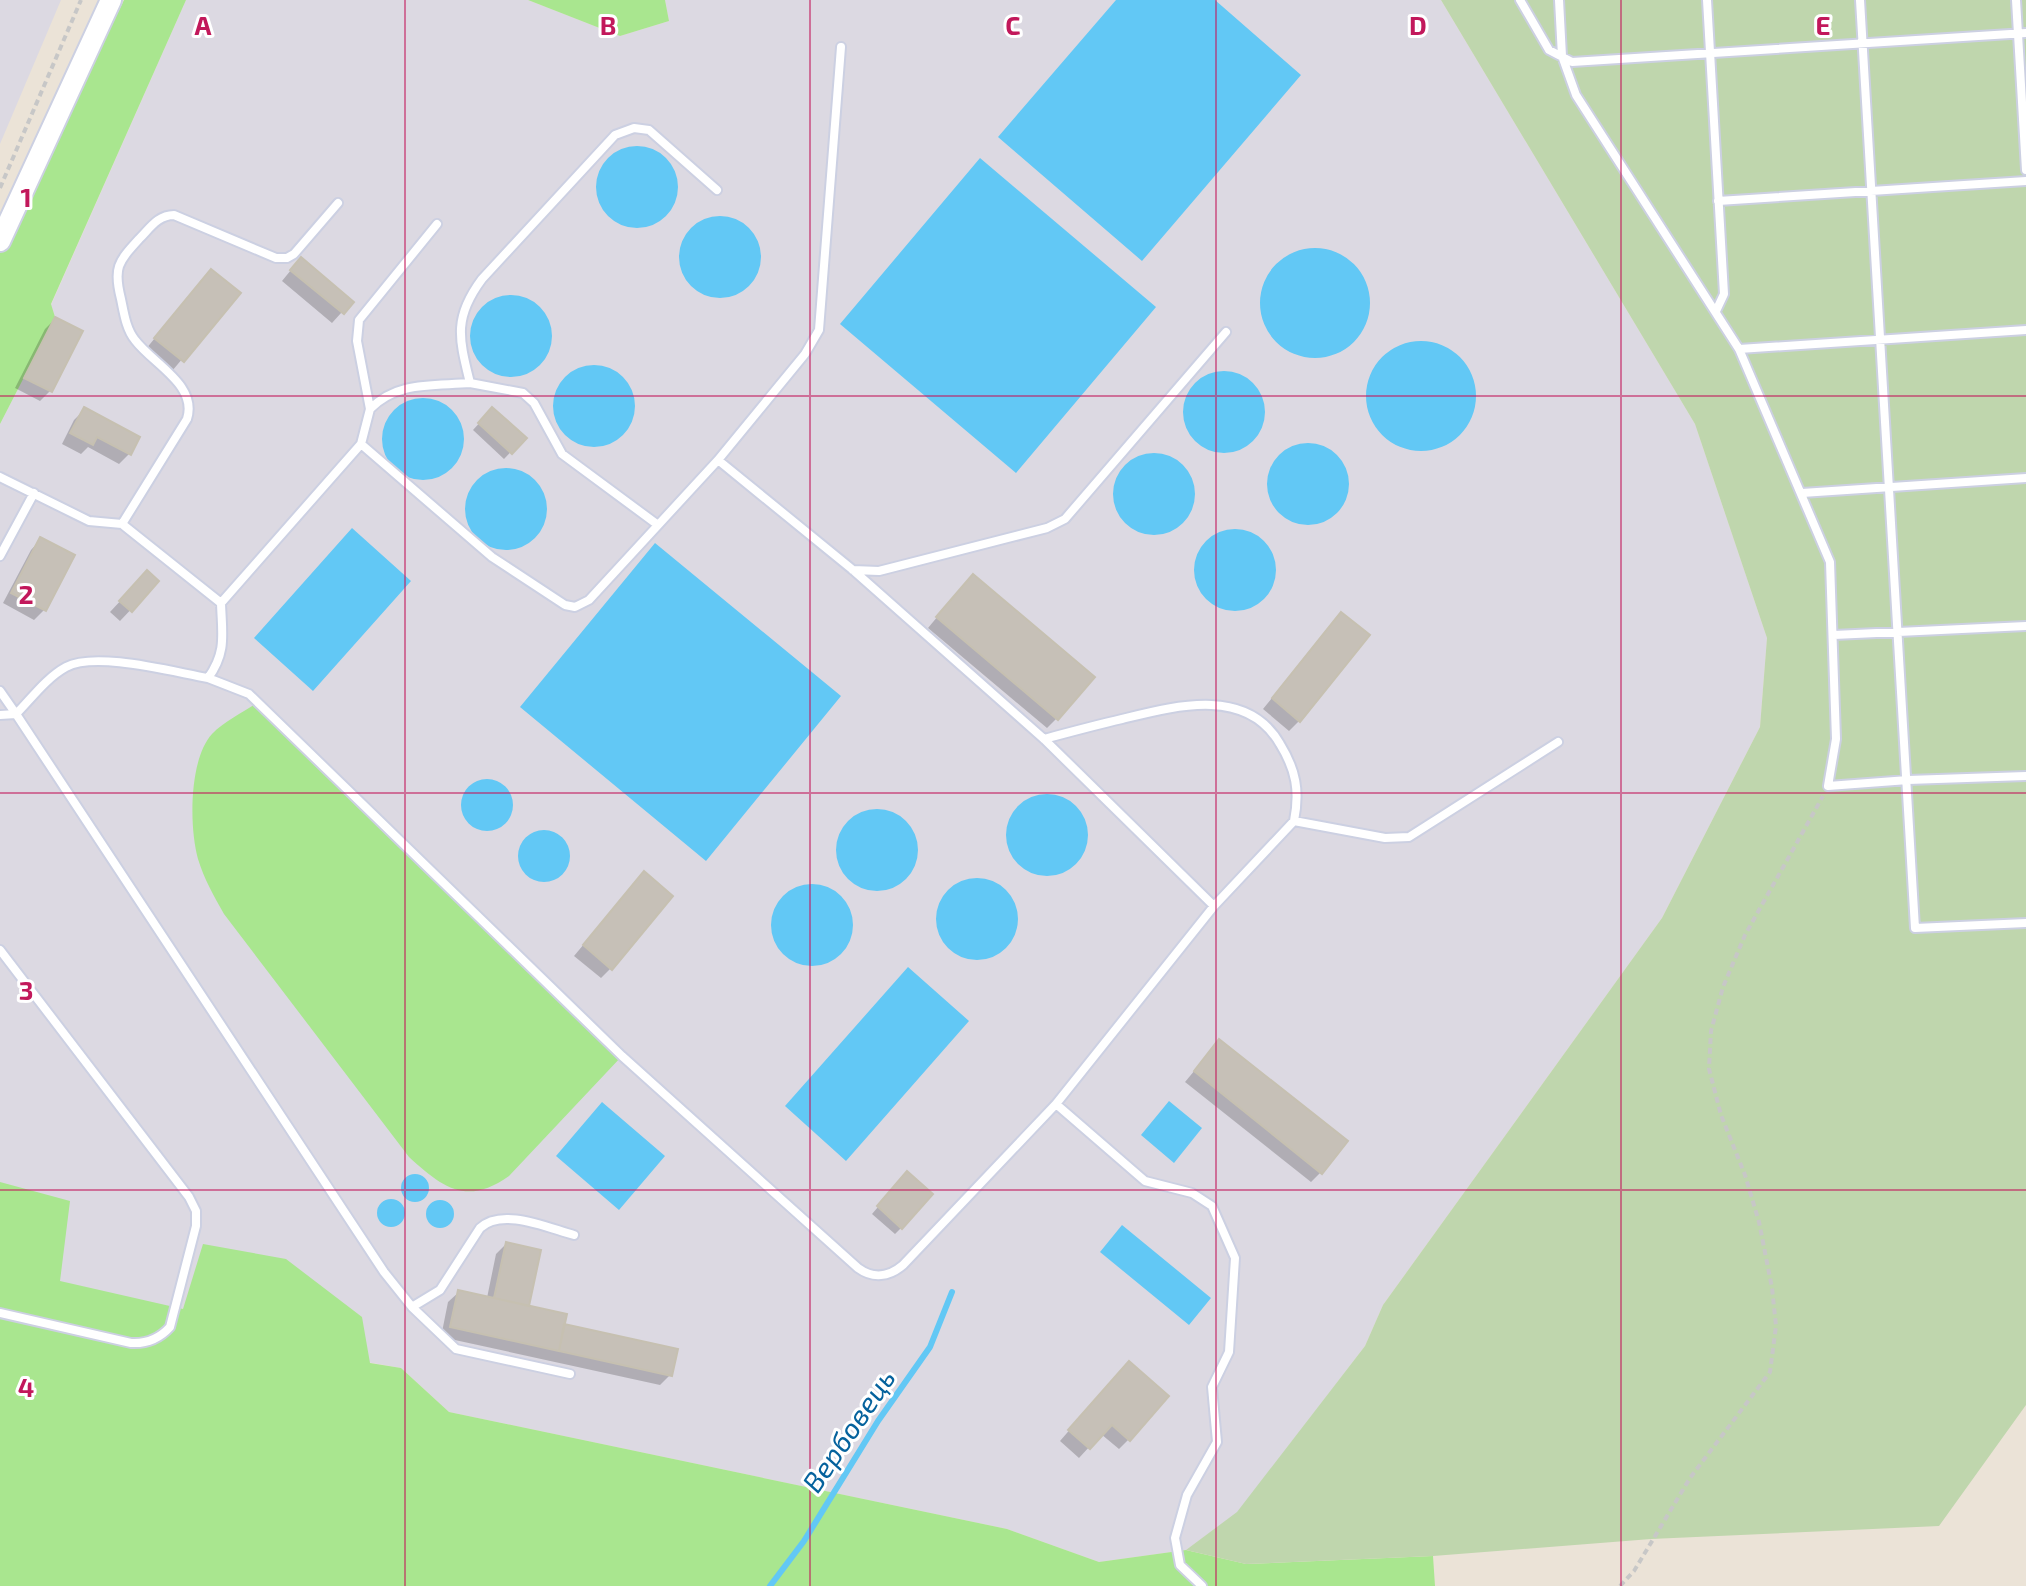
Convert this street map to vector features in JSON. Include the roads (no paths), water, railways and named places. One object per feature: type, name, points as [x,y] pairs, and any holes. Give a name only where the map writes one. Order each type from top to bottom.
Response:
[{"type":"street","points":[[0,241],[111,0]]},
{"type":"lane","points":[[1520,0],[1549,50],[1572,62],[2022,33]]},
{"type":"lane","points":[[1559,0],[1562,56],[1576,95],[1739,349],[1830,562],[1836,739],[1828,786],[2026,776]]},
{"type":"lane","points":[[1707,0],[1724,294],[1716,311]]},
{"type":"lane","points":[[1860,0],[1915,928],[2026,923]]},
{"type":"lane","points":[[2016,0],[2022,33],[2026,170]]},
{"type":"lane","points":[[361,444],[492,557],[570,607],[580,606],[589,600],[718,460],[805,354],[819,330],[841,47]]},
{"type":"lane","points":[[470,383],[459,327],[468,299],[482,279],[615,135],[634,128],[649,130],[717,190]]},
{"type":"lane","points":[[1718,201],[2026,181]]},
{"type":"lane","points":[[122,524],[187,419],[190,405],[181,386],[131,333],[117,284],[117,268],[123,257],[156,221],[163,216],[174,215],[276,258],[287,258],[294,254],[338,203]]},
{"type":"lane","points":[[208,678],[223,650],[221,603],[361,444],[370,409],[357,341],[359,320],[437,224]]},
{"type":"lane","points":[[1739,349],[2026,330]]},
{"type":"lane","points":[[853,570],[879,571],[1047,528],[1065,519],[1226,332]]},
{"type":"lane","points":[[370,409],[384,396],[397,390],[470,383],[523,393],[534,403],[562,454],[658,525]]},
{"type":"lane","points":[[718,460],[853,570],[1044,739],[1214,906]]},
{"type":"lane","points":[[0,477],[89,521],[122,524],[221,603]]},
{"type":"lane","points":[[1802,493],[2026,478]]},
{"type":"lane","points":[[0,556],[34,493]]},
{"type":"lane","points":[[1834,635],[2026,626]]},
{"type":"lane","points":[[0,715],[16,714],[57,673],[86,660],[208,678],[249,694],[622,1056],[865,1273],[881,1276],[903,1265],[1056,1104],[1214,906],[1294,821],[1297,790],[1291,764],[1276,736],[1266,725],[1245,712],[1221,705],[1192,705],[1149,712],[1044,739]]},
{"type":"lane","points":[[0,691],[384,1272],[412,1307],[456,1349],[570,1374]]},
{"type":"lane","points":[[1294,821],[1385,838],[1409,837],[1558,742]]},
{"type":"lane","points":[[0,950],[189,1197],[197,1218],[170,1327],[159,1336],[146,1342],[131,1343],[0,1313]]},
{"type":"lane","points":[[1056,1104],[1145,1181],[1192,1193],[1212,1206],[1235,1258],[1229,1352],[1212,1387],[1217,1442],[1187,1495],[1175,1538],[1180,1565],[1202,1586]]},
{"type":"lane","points":[[412,1307],[440,1290],[480,1228],[488,1221],[510,1218],[574,1235]]},
{"type":"water","points":[[1116,0],[1215,0],[1301,75],[1142,261],[998,137]]},
{"type":"water","points":[[637,146],[653,149],[666,158],[675,171],[678,187],[675,203],[666,216],[653,225],[637,228],[621,225],[608,216],[599,203],[596,187],[599,171],[608,158],[621,149]]},
{"type":"water","points":[[980,158],[1156,307],[1016,473],[840,324]]},
{"type":"water","points":[[720,216],[736,219],[749,228],[758,241],[761,257],[758,273],[749,286],[736,295],[720,298],[704,295],[691,286],[682,273],[679,257],[682,241],[691,228],[704,219]]},
{"type":"water","points":[[1315,248],[1336,252],[1354,264],[1366,282],[1370,303],[1366,324],[1354,342],[1336,354],[1315,358],[1294,354],[1276,342],[1264,324],[1260,303],[1264,282],[1276,264],[1294,252]]},
{"type":"water","points":[[511,295],[527,298],[540,307],[549,320],[552,336],[549,352],[540,365],[527,374],[511,377],[495,374],[482,365],[473,352],[470,336],[473,320],[482,307],[495,298]]},
{"type":"water","points":[[1421,341],[1442,345],[1460,357],[1472,375],[1476,396],[1472,417],[1460,435],[1442,447],[1421,451],[1400,447],[1382,435],[1370,417],[1366,396],[1370,375],[1382,357],[1400,345]]},
{"type":"water","points":[[594,365],[610,368],[623,377],[632,390],[635,406],[632,422],[623,435],[610,444],[594,447],[578,444],[565,435],[556,422],[553,406],[556,390],[565,377],[578,368]]},
{"type":"water","points":[[1224,371],[1240,374],[1253,383],[1262,396],[1265,412],[1262,428],[1253,441],[1240,450],[1224,453],[1208,450],[1195,441],[1186,428],[1183,412],[1186,396],[1195,383],[1208,374]]},
{"type":"water","points":[[423,398],[439,401],[452,410],[461,423],[464,439],[461,455],[452,468],[439,477],[423,480],[407,477],[394,468],[385,455],[382,439],[385,423],[394,410],[407,401]]},
{"type":"water","points":[[1308,443],[1324,446],[1337,455],[1346,468],[1349,484],[1346,500],[1337,513],[1324,522],[1308,525],[1292,522],[1279,513],[1270,500],[1267,484],[1270,468],[1279,455],[1292,446]]},
{"type":"water","points":[[1154,453],[1170,456],[1183,465],[1192,478],[1195,494],[1192,510],[1183,523],[1170,532],[1154,535],[1138,532],[1125,523],[1116,510],[1113,494],[1116,478],[1125,465],[1138,456]]},
{"type":"water","points":[[506,468],[522,471],[535,480],[544,493],[547,509],[544,525],[535,538],[522,547],[506,550],[490,547],[477,538],[468,525],[465,509],[468,493],[477,480],[490,471]]},
{"type":"water","points":[[352,528],[411,581],[313,691],[254,638]]},
{"type":"water","points":[[1235,529],[1251,532],[1264,541],[1273,554],[1276,570],[1273,586],[1264,599],[1251,608],[1235,611],[1219,608],[1206,599],[1197,586],[1194,570],[1197,554],[1206,541],[1219,532]]},
{"type":"water","points":[[655,543],[841,696],[706,861],[520,707]]},
{"type":"water","points":[[487,779],[505,787],[513,805],[505,823],[487,831],[469,823],[461,805],[469,787]]},
{"type":"water","points":[[1047,794],[1063,797],[1076,806],[1085,819],[1088,835],[1085,851],[1076,864],[1063,873],[1047,876],[1031,873],[1018,864],[1009,851],[1006,835],[1009,819],[1018,806],[1031,797]]},
{"type":"water","points":[[877,809],[893,812],[906,821],[915,834],[918,850],[915,866],[906,879],[893,888],[877,891],[861,888],[848,879],[839,866],[836,850],[839,834],[848,821],[861,812]]},
{"type":"water","points":[[544,830],[562,838],[570,856],[562,874],[544,882],[526,874],[518,856],[526,838]]},
{"type":"water","points":[[977,878],[993,881],[1006,890],[1015,903],[1018,919],[1015,935],[1006,948],[993,957],[977,960],[961,957],[948,948],[939,935],[936,919],[939,903],[948,890],[961,881]]},
{"type":"water","points":[[812,884],[828,887],[841,896],[850,909],[853,925],[850,941],[841,954],[828,963],[812,966],[796,963],[783,954],[774,941],[771,925],[774,909],[783,896],[796,887]]},
{"type":"water","points":[[908,967],[969,1021],[846,1161],[785,1106]]},
{"type":"water","points":[[1169,1101],[1202,1128],[1174,1163],[1141,1135]]},
{"type":"water","points":[[602,1102],[665,1156],[619,1210],[556,1156]]},
{"type":"water","points":[[415,1174],[425,1178],[429,1188],[425,1198],[415,1202],[405,1198],[401,1188],[405,1178]]},
{"type":"water","points":[[391,1199],[401,1203],[405,1213],[401,1223],[391,1227],[381,1223],[377,1213],[381,1203]]},
{"type":"water","points":[[440,1200],[450,1204],[454,1214],[450,1224],[440,1228],[430,1224],[426,1214],[430,1204]]},
{"type":"water","points":[[1122,1225],[1211,1298],[1189,1325],[1100,1252]]},
{"type":"waterway","name":"Вербовець","points":[[770,1586],[804,1541],[878,1421],[930,1347],[952,1292]]}]
